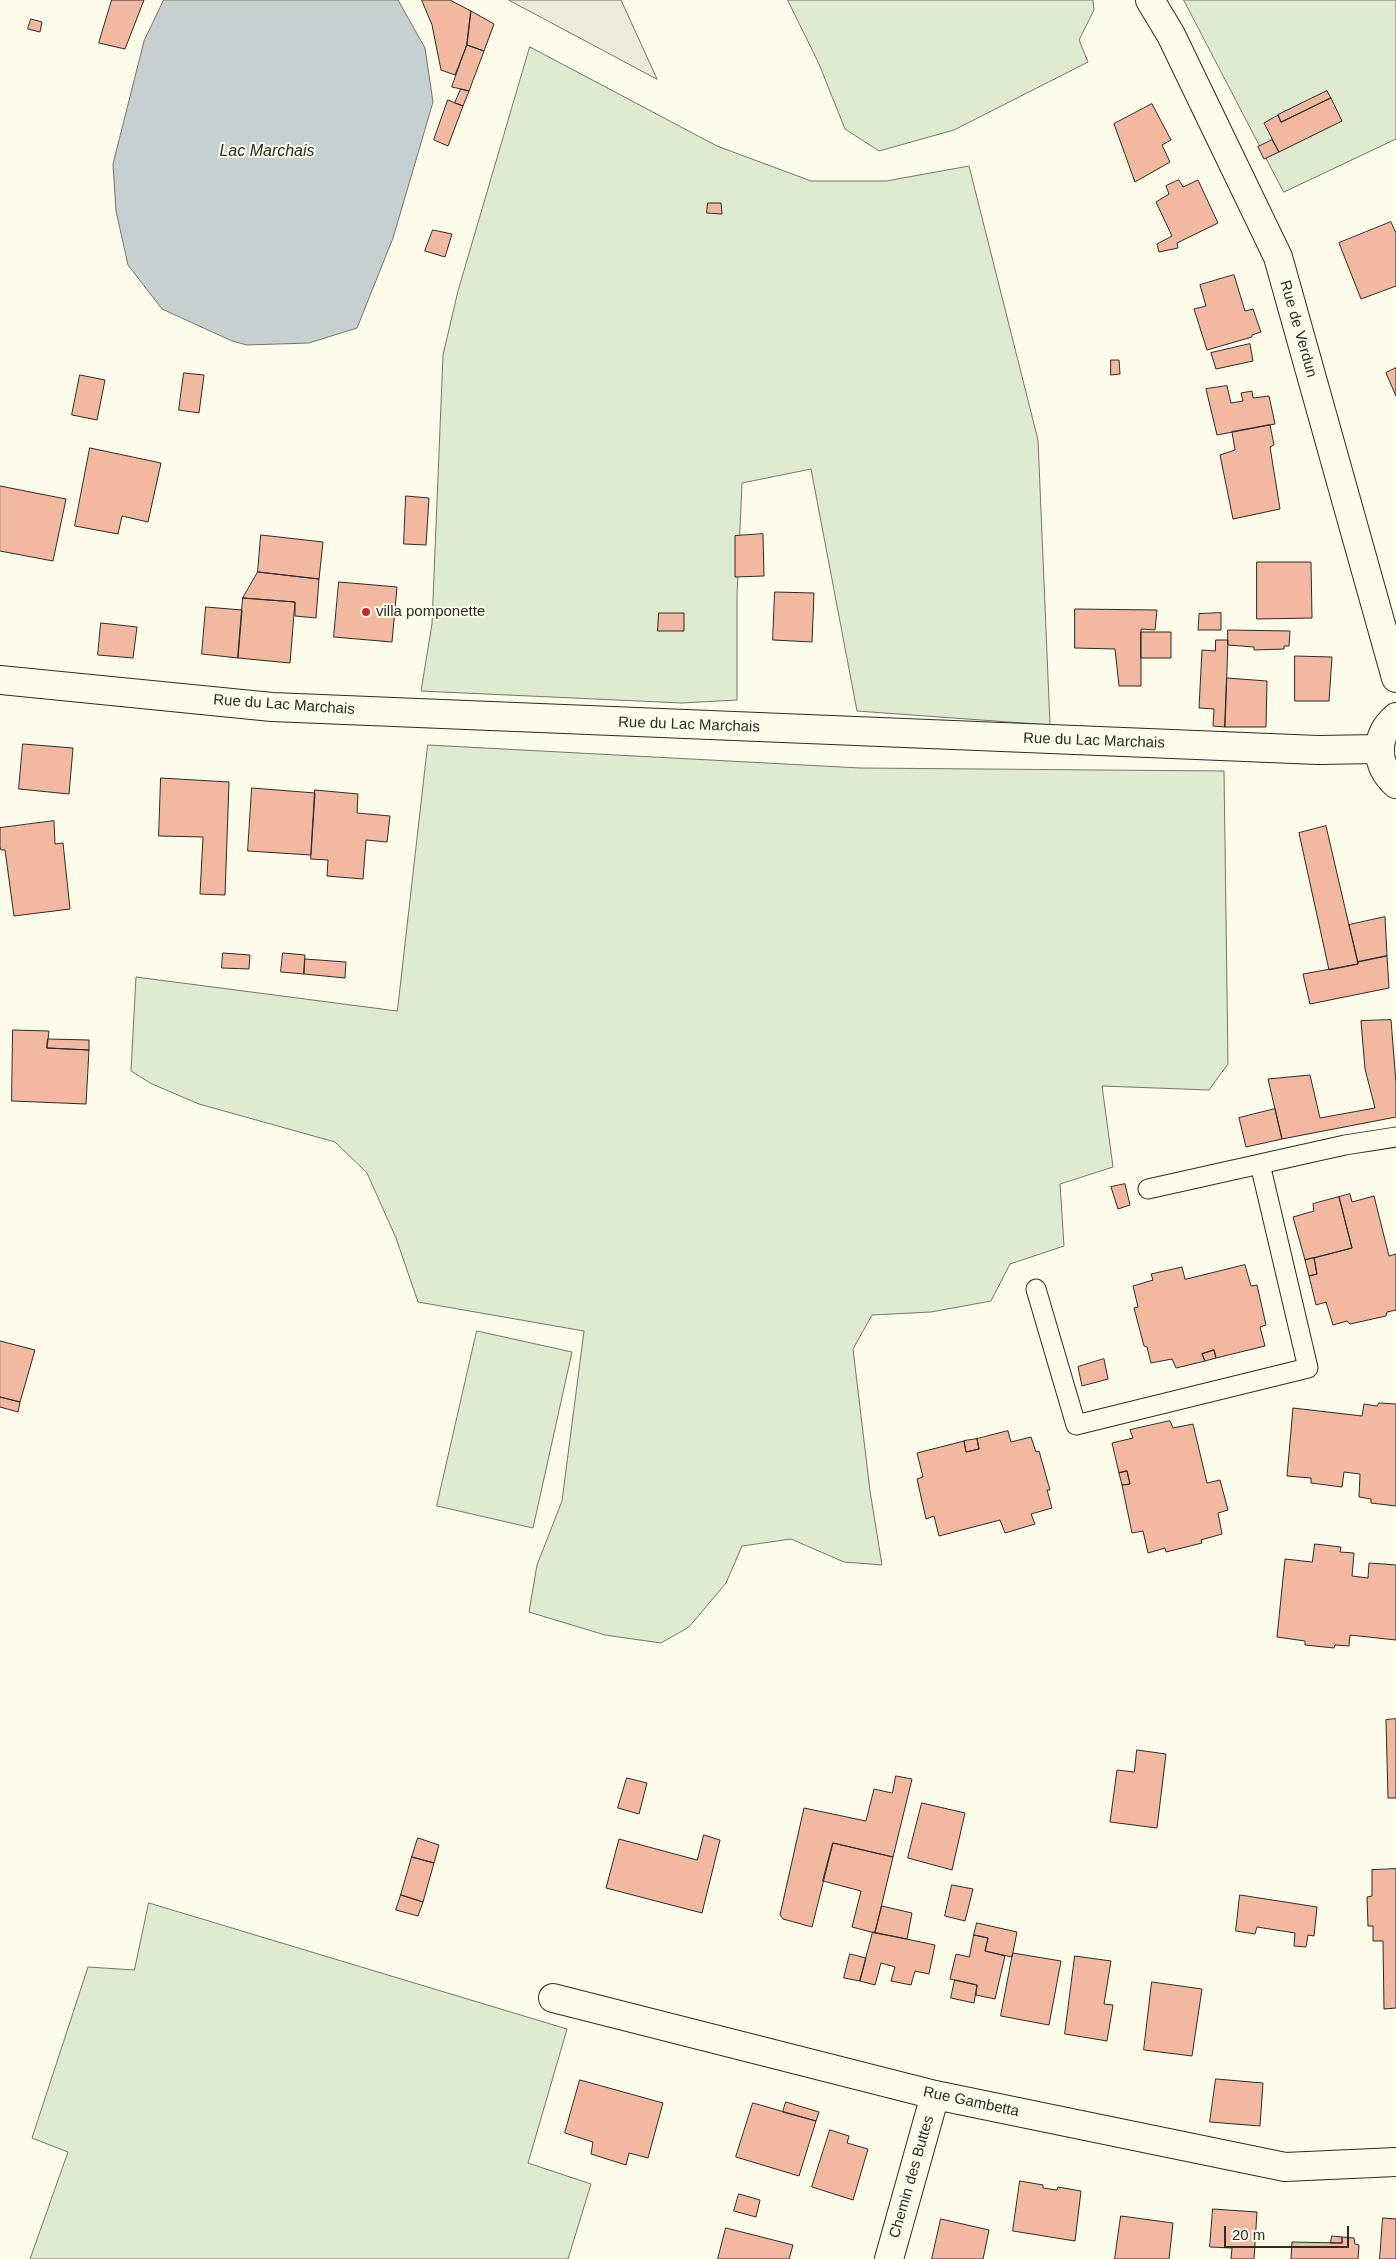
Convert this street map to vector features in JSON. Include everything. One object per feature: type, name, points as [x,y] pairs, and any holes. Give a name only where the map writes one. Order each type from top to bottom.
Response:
[{"type":"street","name":"Rue de Verdun","points":[[1150,0],[1170,35],[1278,257],[1396,678]]},
{"type":"street","name":"Rue du Lac Marchais","points":[[0,680],[272,707],[1268,748],[1379,749]]},
{"type":"street","points":[[1396,717],[1384,732],[1379,749],[1381,764],[1387,776],[1396,784]]},
{"type":"street","name":"Rue Gambetta","points":[[553,1998],[935,2095],[1285,2167],[1396,2162]]},
{"type":"street","name":"Chemin des Buttes","points":[[889,2259],[935,2095]]},
{"type":"lane","points":[[1148,1189],[1345,1145],[1396,1137]]},
{"type":"lane","points":[[1036,1289],[1076,1425],[1308,1368],[1260,1164]]},
{"type":"green space","points":[[788,0],[1093,0],[1094,10],[1079,40],[1088,62],[954,130],[879,151],[845,129],[819,64]]},
{"type":"green space","points":[[1184,0],[1396,0],[1396,139],[1284,192]]},
{"type":"green space","points":[[530,47],[717,146],[811,181],[886,181],[969,166],[1038,440],[1050,725],[857,711],[811,469],[742,483],[737,595],[737,700],[682,703],[421,691],[432,624],[443,355],[458,291]]},
{"type":"green space","points":[[428,745],[860,768],[1224,771],[1228,1064],[1209,1090],[1102,1086],[1113,1167],[1060,1184],[1064,1246],[1010,1264],[991,1301],[931,1312],[872,1315],[853,1349],[870,1491],[882,1565],[844,1562],[791,1539],[742,1546],[726,1583],[689,1627],[661,1643],[605,1635],[529,1612],[537,1565],[562,1501],[584,1331],[418,1302],[396,1238],[367,1173],[335,1142],[199,1104],[152,1084],[131,1071],[136,977],[397,1011]]},
{"type":"green space","points":[[477,1331],[572,1352],[533,1528],[437,1506]]},
{"type":"green space","points":[[149,1903],[567,2029],[528,2163],[591,2184],[568,2259],[30,2259],[68,2152],[32,2138],[88,1967],[134,1970]]},
{"type":"shaded area","points":[[509,0],[621,0],[657,79]]},
{"type":"water","name":"Lac Marchais","points":[[164,0],[398,0],[425,48],[433,102],[393,238],[357,328],[309,343],[247,345],[232,341],[162,309],[128,265],[116,211],[113,164],[144,41]]},
{"type":"building","points":[[112,0],[144,0],[125,49],[99,43]]},
{"type":"building","points":[[422,0],[450,0],[471,11],[467,45],[455,75],[441,70],[432,25]]},
{"type":"building","points":[[471,11],[494,24],[484,51],[467,45]]},
{"type":"building","points":[[31,19],[42,22],[40,32],[28,29]]},
{"type":"building","points":[[467,45],[484,51],[469,91],[452,87]]},
{"type":"building","points":[[461,89],[469,91],[463,106],[455,103]]},
{"type":"building","points":[[1327,91],[1331,98],[1281,122],[1278,115]]},
{"type":"building","points":[[1331,98],[1342,121],[1279,152],[1264,123],[1278,115],[1281,122]]},
{"type":"building","points":[[448,100],[463,106],[448,146],[434,140]]},
{"type":"building","points":[[1152,104],[1171,140],[1162,145],[1170,162],[1135,182],[1114,124]]},
{"type":"building","points":[[1272,140],[1279,152],[1264,159],[1258,147]]},
{"type":"building","points":[[1179,180],[1183,187],[1198,180],[1218,223],[1177,243],[1178,248],[1159,252],[1157,244],[1172,236],[1156,202],[1169,194],[1166,186]]},
{"type":"building","points":[[708,203],[721,203],[722,214],[707,213]]},
{"type":"building","points":[[1391,222],[1396,233],[1396,286],[1361,299],[1339,243]]},
{"type":"building","points":[[433,230],[452,234],[445,257],[425,251]]},
{"type":"building","points":[[1234,275],[1245,311],[1253,309],[1261,332],[1252,335],[1252,337],[1207,350],[1194,309],[1206,306],[1200,285]]},
{"type":"building","points":[[1250,344],[1253,361],[1216,369],[1211,353]]},
{"type":"building","points":[[1111,360],[1119,360],[1120,374],[1111,375]]},
{"type":"building","points":[[1396,368],[1396,396],[1386,373]]},
{"type":"building","points":[[184,373],[204,375],[199,413],[179,410]]},
{"type":"building","points":[[80,375],[105,380],[97,420],[72,415]]},
{"type":"building","points":[[1227,386],[1231,403],[1243,401],[1241,393],[1252,391],[1253,398],[1269,396],[1275,424],[1217,435],[1206,389]]},
{"type":"building","points":[[1270,425],[1274,445],[1270,447],[1280,509],[1233,519],[1220,455],[1235,450],[1232,432]]},
{"type":"building","points":[[90,448],[161,463],[148,522],[122,516],[118,534],[75,526]]},
{"type":"building","points":[[0,486],[66,499],[53,561],[0,551]]},
{"type":"building","points":[[406,496],[429,498],[426,545],[404,544]]},
{"type":"building","points":[[763,534],[764,576],[735,577],[735,536]]},
{"type":"building","points":[[261,535],[323,542],[319,579],[258,572]]},
{"type":"building","points":[[1257,562],[1311,562],[1312,618],[1257,619]]},
{"type":"building","points":[[258,572],[319,579],[316,618],[295,616],[295,602],[243,598]]},
{"type":"building","name":"villa pomponette","points":[[339,582],[397,587],[392,642],[334,637]]},
{"type":"building","points":[[775,592],[814,593],[812,642],[773,640]]},
{"type":"building","points":[[243,598],[295,602],[290,663],[238,658]]},
{"type":"building","points":[[206,607],[242,610],[238,658],[202,654]]},
{"type":"building","points":[[1075,609],[1157,610],[1155,630],[1141,629],[1141,686],[1119,686],[1115,649],[1075,648]]},
{"type":"building","points":[[659,613],[684,613],[684,631],[658,631]]},
{"type":"building","points":[[1221,613],[1221,630],[1198,630],[1199,614]]},
{"type":"building","points":[[101,623],[137,627],[133,658],[98,655]]},
{"type":"building","points":[[1228,630],[1290,631],[1289,646],[1284,646],[1284,649],[1254,650],[1254,647],[1228,645]]},
{"type":"building","points":[[1141,632],[1171,632],[1171,658],[1141,658]]},
{"type":"building","points":[[1216,640],[1228,640],[1225,727],[1213,726],[1214,709],[1199,708],[1202,650],[1215,651]]},
{"type":"building","points":[[1295,656],[1332,657],[1329,701],[1295,701]]},
{"type":"building","points":[[1227,678],[1267,681],[1266,727],[1225,727]]},
{"type":"building","points":[[23,744],[73,748],[69,794],[19,789]]},
{"type":"building","points":[[161,778],[229,782],[225,895],[200,894],[203,837],[159,836]]},
{"type":"building","points":[[252,788],[315,793],[311,855],[248,851]]},
{"type":"building","points":[[315,790],[358,794],[357,813],[390,816],[387,842],[366,840],[363,879],[327,876],[328,860],[311,859]]},
{"type":"building","points":[[54,821],[55,844],[63,843],[70,909],[14,916],[5,850],[1,850],[0,847],[0,828]]},
{"type":"building","points":[[1326,826],[1358,964],[1329,970],[1299,833]]},
{"type":"building","points":[[1385,917],[1387,956],[1358,962],[1349,925]]},
{"type":"building","points":[[223,953],[250,955],[249,969],[222,968]]},
{"type":"building","points":[[283,953],[305,955],[304,974],[281,972]]},
{"type":"building","points":[[1387,956],[1389,988],[1310,1004],[1303,974],[1358,964],[1358,962]]},
{"type":"building","points":[[305,959],[346,962],[345,978],[304,974]]},
{"type":"building","points":[[1391,1020],[1396,1083],[1396,1117],[1282,1139],[1268,1079],[1310,1075],[1320,1118],[1375,1108],[1365,1069],[1361,1021]]},
{"type":"building","points":[[13,1030],[49,1031],[47,1048],[89,1050],[86,1104],[12,1101]]},
{"type":"building","points":[[48,1039],[89,1040],[89,1050],[47,1048]]},
{"type":"building","points":[[1275,1109],[1282,1139],[1246,1147],[1239,1118]]},
{"type":"building","points":[[1125,1184],[1130,1205],[1118,1209],[1111,1187]]},
{"type":"building","points":[[1350,1194],[1352,1202],[1374,1196],[1389,1256],[1396,1254],[1396,1310],[1387,1312],[1386,1316],[1350,1324],[1347,1321],[1333,1325],[1326,1302],[1316,1305],[1309,1276],[1317,1274],[1314,1258],[1352,1248],[1339,1197]]},
{"type":"building","points":[[1339,1197],[1352,1248],[1305,1260],[1293,1217],[1314,1211],[1313,1204]]},
{"type":"building","points":[[1314,1258],[1317,1274],[1309,1276],[1305,1260]]},
{"type":"building","points":[[1245,1265],[1251,1286],[1257,1285],[1266,1325],[1260,1327],[1265,1346],[1216,1358],[1214,1350],[1202,1354],[1205,1361],[1176,1368],[1172,1359],[1151,1363],[1147,1347],[1144,1346],[1134,1308],[1138,1307],[1133,1286],[1153,1280],[1151,1274],[1182,1267],[1185,1279]]},
{"type":"building","points":[[0,1341],[35,1350],[20,1402],[0,1397]]},
{"type":"building","points":[[1214,1350],[1216,1358],[1205,1361],[1202,1354]]},
{"type":"building","points":[[1104,1359],[1108,1379],[1082,1386],[1078,1367]]},
{"type":"building","points":[[0,1397],[20,1402],[18,1412],[0,1407]]},
{"type":"building","points":[[1379,1403],[1396,1404],[1396,1506],[1371,1503],[1371,1499],[1359,1497],[1360,1474],[1344,1472],[1342,1487],[1311,1483],[1311,1478],[1287,1476],[1293,1408],[1362,1416],[1364,1404],[1377,1406]]},
{"type":"building","points":[[1170,1421],[1173,1428],[1193,1424],[1207,1483],[1220,1480],[1228,1510],[1218,1513],[1222,1534],[1201,1540],[1202,1543],[1166,1552],[1165,1548],[1148,1553],[1143,1531],[1132,1533],[1122,1485],[1130,1484],[1127,1471],[1119,1473],[1112,1443],[1133,1438],[1130,1430]]},
{"type":"building","points":[[1008,1431],[1011,1442],[1031,1437],[1036,1452],[1039,1451],[1050,1490],[1047,1490],[1052,1508],[1031,1514],[1035,1524],[1005,1533],[1000,1520],[939,1536],[934,1516],[926,1519],[917,1479],[923,1477],[917,1453],[964,1441],[966,1452],[979,1449],[977,1439]]},
{"type":"building","points":[[977,1439],[979,1449],[966,1452],[964,1441]]},
{"type":"building","points":[[1127,1471],[1130,1484],[1122,1485],[1119,1473]]},
{"type":"building","points":[[1315,1544],[1341,1547],[1340,1552],[1354,1553],[1352,1576],[1368,1578],[1369,1563],[1396,1565],[1396,1640],[1350,1635],[1349,1646],[1335,1645],[1334,1648],[1305,1645],[1305,1641],[1277,1637],[1285,1559],[1312,1562]]},
{"type":"building","points":[[1396,1719],[1396,1798],[1388,1798],[1386,1720]]},
{"type":"building","points":[[1137,1750],[1166,1754],[1157,1828],[1110,1822],[1117,1770],[1134,1772]]},
{"type":"building","points":[[896,1776],[912,1779],[893,1857],[833,1843],[812,1927],[783,1919],[780,1915],[804,1808],[866,1821],[874,1789],[892,1793]]},
{"type":"building","points":[[627,1778],[647,1783],[639,1814],[618,1808]]},
{"type":"building","points":[[922,1803],[965,1813],[952,1870],[908,1858]]},
{"type":"building","points":[[704,1835],[720,1840],[702,1913],[606,1888],[619,1839],[697,1860]]},
{"type":"building","points":[[418,1838],[439,1845],[434,1863],[412,1857]]},
{"type":"building","points":[[833,1843],[893,1857],[875,1933],[852,1927],[861,1891],[823,1881]]},
{"type":"building","points":[[412,1857],[434,1863],[423,1902],[401,1895]]},
{"type":"building","points":[[1396,1869],[1396,2008],[1384,2009],[1383,1941],[1373,1941],[1373,1926],[1368,1926],[1367,1897],[1372,1896],[1372,1870]]},
{"type":"building","points":[[952,1885],[973,1889],[965,1921],[945,1916]]},
{"type":"building","points":[[401,1895],[423,1902],[418,1916],[396,1910]]},
{"type":"building","points":[[1240,1895],[1317,1907],[1314,1936],[1308,1935],[1306,1947],[1294,1946],[1295,1933],[1257,1927],[1255,1934],[1236,1931]]},
{"type":"building","points":[[882,1906],[912,1913],[907,1939],[875,1933]]},
{"type":"building","points":[[977,1923],[1017,1932],[1012,1957],[985,1951],[988,1938],[974,1935]]},
{"type":"building","points":[[873,1932],[935,1945],[929,1974],[915,1971],[911,1985],[891,1981],[895,1967],[881,1963],[875,1985],[860,1981]]},
{"type":"building","points":[[974,1935],[988,1938],[985,1951],[1005,1956],[995,1999],[976,1995],[977,1985],[950,1979],[956,1954],[969,1957]]},
{"type":"building","points":[[1013,1953],[1061,1961],[1049,2025],[1001,2016]]},
{"type":"building","points":[[850,1954],[866,1958],[860,1981],[844,1978]]},
{"type":"building","points":[[1075,1956],[1111,1961],[1104,2004],[1113,2005],[1107,2041],[1065,2034]]},
{"type":"building","points":[[955,1980],[977,1985],[974,2003],[951,1998]]},
{"type":"building","points":[[1152,1982],[1202,1989],[1192,2056],[1144,2050]]},
{"type":"building","points":[[1216,2079],[1263,2083],[1260,2126],[1210,2122]]},
{"type":"building","points":[[580,2080],[663,2103],[648,2158],[629,2153],[626,2165],[591,2154],[593,2142],[565,2133]]},
{"type":"building","points":[[786,2102],[819,2112],[816,2121],[783,2112]]},
{"type":"building","points":[[753,2103],[816,2121],[799,2176],[736,2157]]},
{"type":"building","points":[[830,2130],[849,2136],[847,2143],[868,2149],[853,2200],[812,2187]]},
{"type":"building","points":[[1020,2181],[1043,2185],[1043,2188],[1057,2190],[1058,2187],[1081,2191],[1075,2241],[1013,2231]]},
{"type":"building","points":[[739,2194],[760,2200],[756,2217],[734,2211]]},
{"type":"building","points":[[1213,2209],[1257,2212],[1254,2259],[1231,2259],[1232,2248],[1210,2247]]},
{"type":"building","points":[[1121,2216],[1173,2223],[1169,2259],[1115,2259]]},
{"type":"building","points":[[1383,2218],[1396,2219],[1396,2259],[1380,2259]]},
{"type":"building","points":[[941,2219],[989,2230],[983,2259],[932,2259]]},
{"type":"building","points":[[726,2228],[793,2245],[789,2259],[718,2259]]},
{"type":"building","points":[[1332,2236],[1342,2237],[1342,2243],[1331,2243]]},
{"type":"building","points":[[1342,2237],[1354,2238],[1355,2244],[1359,2245],[1358,2259],[1291,2259],[1292,2242],[1342,2243]]},
{"type":"place","name":"villa pomponette","points":[[366,612]]}]
